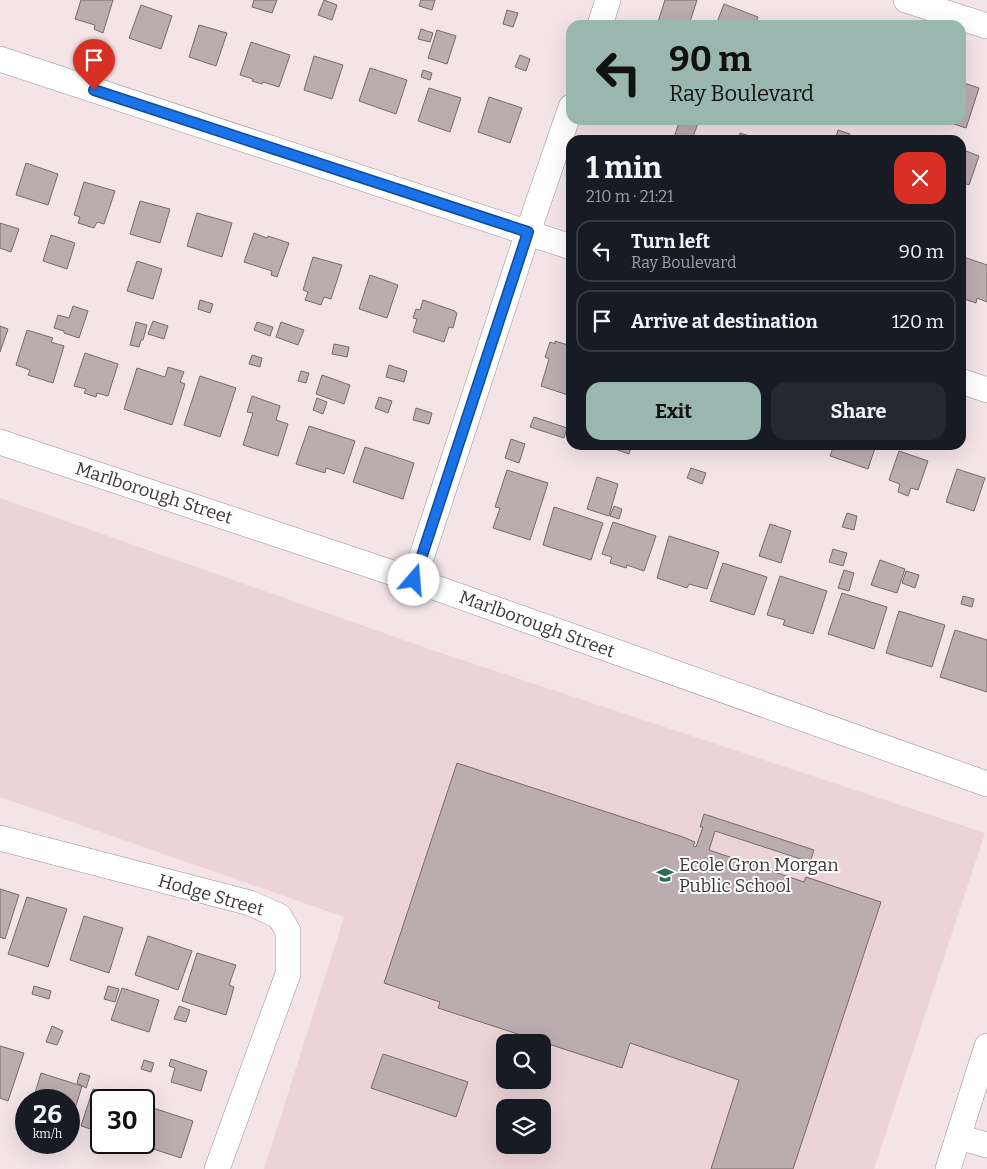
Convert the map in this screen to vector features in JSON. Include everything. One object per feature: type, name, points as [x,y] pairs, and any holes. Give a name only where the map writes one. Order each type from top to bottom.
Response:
[{"type":"street","points":[[602,20],[608,0]]},
{"type":"street","points":[[906,0],[987,26]]},
{"type":"street","points":[[0,59],[566,245]]},
{"type":"street","points":[[414,580],[566,122]]},
{"type":"street","points":[[966,383],[987,390]]},
{"type":"street","name":"Marlborough Street","points":[[0,442],[414,580],[987,784]]},
{"type":"street","name":"Hodge Street","points":[[0,838],[250,903],[279,916],[288,931],[288,974],[217,1169]]},
{"type":"street","points":[[948,1169],[987,1046]]},
{"type":"street","points":[[958,1137],[987,1145]]},
{"type":"shaded area","name":"Ecole Gron Morgan Public School","points":[[0,498],[432,650],[985,833],[874,1169],[264,1169],[344,917],[0,797]]},
{"type":"building","points":[[81,0],[113,0],[103,33],[94,29],[95,25],[75,19]]},
{"type":"building","points":[[254,0],[277,0],[272,13],[252,7]]},
{"type":"building","points":[[324,0],[337,5],[332,20],[318,15]]},
{"type":"building","points":[[421,0],[435,0],[432,10],[419,6]]},
{"type":"building","points":[[665,0],[697,0],[691,20],[659,20]]},
{"type":"building","points":[[724,4],[758,17],[757,20],[718,20]]},
{"type":"building","points":[[141,5],[172,16],[161,49],[129,38]]},
{"type":"building","points":[[507,10],[518,13],[513,27],[503,24]]},
{"type":"building","points":[[199,25],[227,33],[216,66],[189,57]]},
{"type":"building","points":[[421,29],[433,33],[430,42],[418,39]]},
{"type":"building","points":[[437,30],[456,36],[447,64],[428,58]]},
{"type":"building","points":[[251,42],[290,55],[279,87],[252,81],[253,79],[240,75]]},
{"type":"building","points":[[520,55],[530,59],[526,71],[515,67]]},
{"type":"building","points":[[314,56],[343,65],[332,99],[304,90]]},
{"type":"building","points":[[370,68],[407,80],[396,114],[359,101]]},
{"type":"building","points":[[423,70],[432,73],[430,80],[421,77]]},
{"type":"building","points":[[966,84],[979,88],[966,128],[957,125],[966,125]]},
{"type":"building","points":[[429,88],[461,98],[450,132],[418,121]]},
{"type":"building","points":[[489,97],[522,108],[510,143],[478,132]]},
{"type":"building","points":[[678,125],[697,125],[694,135],[675,135]]},
{"type":"building","points":[[838,130],[850,134],[850,135],[836,135]]},
{"type":"building","points":[[966,151],[979,156],[969,185],[966,184]]},
{"type":"building","points":[[26,163],[58,174],[48,205],[16,195]]},
{"type":"building","points":[[84,182],[115,191],[104,224],[97,222],[94,228],[78,223],[80,217],[74,215]]},
{"type":"building","points":[[140,201],[170,209],[160,243],[130,234]]},
{"type":"building","points":[[197,213],[232,223],[222,257],[187,246]]},
{"type":"building","points":[[0,223],[19,229],[11,252],[0,248]]},
{"type":"building","points":[[254,233],[289,243],[277,277],[271,275],[272,271],[244,262]]},
{"type":"building","points":[[51,235],[75,243],[67,269],[43,261]]},
{"type":"building","points":[[313,257],[342,265],[331,299],[324,297],[321,305],[305,300],[308,292],[303,290]]},
{"type":"building","points":[[966,258],[987,265],[987,302],[977,298],[976,303],[966,300]]},
{"type":"building","points":[[137,261],[162,269],[153,299],[127,291]]},
{"type":"building","points":[[370,275],[398,285],[387,318],[359,309]]},
{"type":"building","points":[[200,300],[213,304],[210,313],[198,309]]},
{"type":"building","points":[[423,300],[457,313],[453,328],[449,327],[444,342],[413,332],[417,319],[413,318],[416,309],[420,310]]},
{"type":"building","points":[[73,306],[88,311],[79,338],[54,328],[58,315],[69,318]]},
{"type":"building","points":[[153,321],[168,326],[164,339],[148,334]]},
{"type":"building","points":[[136,322],[147,325],[139,347],[130,345]]},
{"type":"building","points":[[257,322],[273,327],[270,336],[254,330]]},
{"type":"building","points":[[281,322],[304,330],[298,345],[276,337]]},
{"type":"building","points":[[0,326],[8,329],[0,352]]},
{"type":"building","points":[[27,330],[53,338],[51,342],[64,346],[53,383],[28,375],[30,370],[16,365]]},
{"type":"building","points":[[555,341],[566,344],[566,394],[541,386],[549,359],[545,357],[550,342],[555,344]]},
{"type":"building","points":[[334,344],[349,347],[347,357],[332,354]]},
{"type":"building","points":[[85,353],[118,364],[108,396],[97,393],[96,397],[84,393],[86,389],[74,386]]},
{"type":"building","points":[[252,355],[262,358],[260,367],[249,364]]},
{"type":"building","points":[[389,365],[407,371],[404,382],[386,377]]},
{"type":"building","points":[[168,367],[184,372],[180,382],[185,384],[172,425],[124,409],[137,368],[165,377]]},
{"type":"building","points":[[301,371],[309,373],[306,383],[298,381]]},
{"type":"building","points":[[322,375],[350,385],[344,404],[316,394]]},
{"type":"building","points":[[200,376],[236,388],[220,437],[184,425]]},
{"type":"building","points":[[252,396],[280,406],[276,420],[288,424],[278,456],[243,445],[253,413],[247,412]]},
{"type":"building","points":[[379,397],[392,401],[388,413],[375,408]]},
{"type":"building","points":[[317,398],[327,402],[323,414],[313,410]]},
{"type":"building","points":[[416,408],[432,413],[429,424],[413,420]]},
{"type":"building","points":[[534,417],[566,428],[566,431],[564,438],[530,427]]},
{"type":"building","points":[[309,426],[355,441],[344,474],[326,468],[325,473],[296,464]]},
{"type":"building","points":[[511,439],[525,444],[519,463],[505,458]]},
{"type":"building","points":[[365,447],[414,463],[403,499],[353,482]]},
{"type":"building","points":[[617,450],[630,450],[629,454]]},
{"type":"building","points":[[832,450],[874,450],[868,469],[830,456]]},
{"type":"building","points":[[899,451],[928,461],[918,490],[911,488],[908,496],[898,492],[900,484],[889,480]]},
{"type":"building","points":[[691,468],[706,473],[702,484],[687,478]]},
{"type":"building","points":[[957,469],[985,478],[974,511],[946,502]]},
{"type":"building","points":[[507,470],[548,483],[530,540],[493,528],[500,508],[495,507]]},
{"type":"building","points":[[597,477],[618,484],[609,516],[587,509]]},
{"type":"building","points":[[614,506],[622,509],[619,519],[610,516]]},
{"type":"building","points":[[554,507],[603,523],[591,560],[543,545]]},
{"type":"building","points":[[847,513],[857,516],[854,530],[842,527]]},
{"type":"building","points":[[613,522],[656,536],[644,571],[627,565],[626,568],[610,563],[612,557],[602,554]]},
{"type":"building","points":[[770,524],[791,531],[781,563],[759,556]]},
{"type":"building","points":[[669,536],[719,552],[707,589],[689,584],[687,588],[657,578]]},
{"type":"building","points":[[833,549],[847,553],[843,566],[829,562]]},
{"type":"building","points":[[880,560],[905,569],[897,593],[871,585]]},
{"type":"building","points":[[723,563],[767,577],[754,615],[710,601]]},
{"type":"building","points":[[844,570],[854,573],[849,591],[838,588]]},
{"type":"building","points":[[906,571],[919,575],[915,588],[902,583]]},
{"type":"building","points":[[780,576],[827,591],[813,634],[783,625],[785,620],[767,615]]},
{"type":"building","points":[[842,593],[887,607],[874,649],[828,634]]},
{"type":"building","points":[[963,596],[974,599],[972,607],[961,604]]},
{"type":"building","points":[[899,611],[945,625],[932,667],[886,653]]},
{"type":"building","points":[[955,630],[987,640],[987,692],[940,677]]},
{"type":"building","name":"Ecole Gron Morgan Public School","points":[[457,763],[683,837],[695,842],[693,846],[696,847],[703,827],[700,827],[704,814],[814,850],[810,862],[715,831],[709,850],[804,882],[806,877],[881,902],[793,1169],[711,1169],[739,1080],[630,1043],[622,1068],[551,1045],[551,1034],[518,1034],[438,1008],[440,1002],[384,983]]},
{"type":"building","points":[[0,889],[19,895],[5,939],[0,937]]},
{"type":"building","points":[[27,897],[67,909],[48,967],[8,954]]},
{"type":"building","points":[[84,916],[123,928],[109,973],[70,960]]},
{"type":"building","points":[[148,936],[192,951],[178,990],[135,975]]},
{"type":"building","points":[[197,953],[236,965],[229,985],[234,987],[226,1015],[182,1001]]},
{"type":"building","points":[[34,986],[51,991],[49,999],[32,994]]},
{"type":"building","points":[[108,986],[119,989],[115,1002],[104,999]]},
{"type":"building","points":[[122,988],[159,1000],[149,1032],[111,1020]]},
{"type":"building","points":[[179,1006],[190,1010],[186,1022],[174,1019]]},
{"type":"building","points":[[52,1026],[63,1031],[57,1045],[46,1042]]},
{"type":"building","points":[[0,1046],[24,1053],[8,1101],[0,1098]]},
{"type":"building","points":[[383,1054],[468,1082],[456,1117],[371,1088]]},
{"type":"building","points":[[171,1059],[207,1071],[201,1091],[171,1082],[175,1068],[169,1066]]},
{"type":"building","points":[[144,1060],[154,1063],[151,1072],[141,1069]]},
{"type":"building","points":[[41,1073],[82,1086],[80,1093],[80,1089],[36,1089]]},
{"type":"building","points":[[80,1073],[90,1076],[86,1088],[77,1083]]},
{"type":"building","points":[[90,1098],[90,1129],[81,1126]]},
{"type":"building","points":[[155,1109],[193,1121],[181,1158],[155,1150]]},
{"type":"place","name":"Ecole Gron Morgan Public School","points":[[665,875]]},
{"type":"route","points":[[94,90],[528,232],[414,580]]}]
